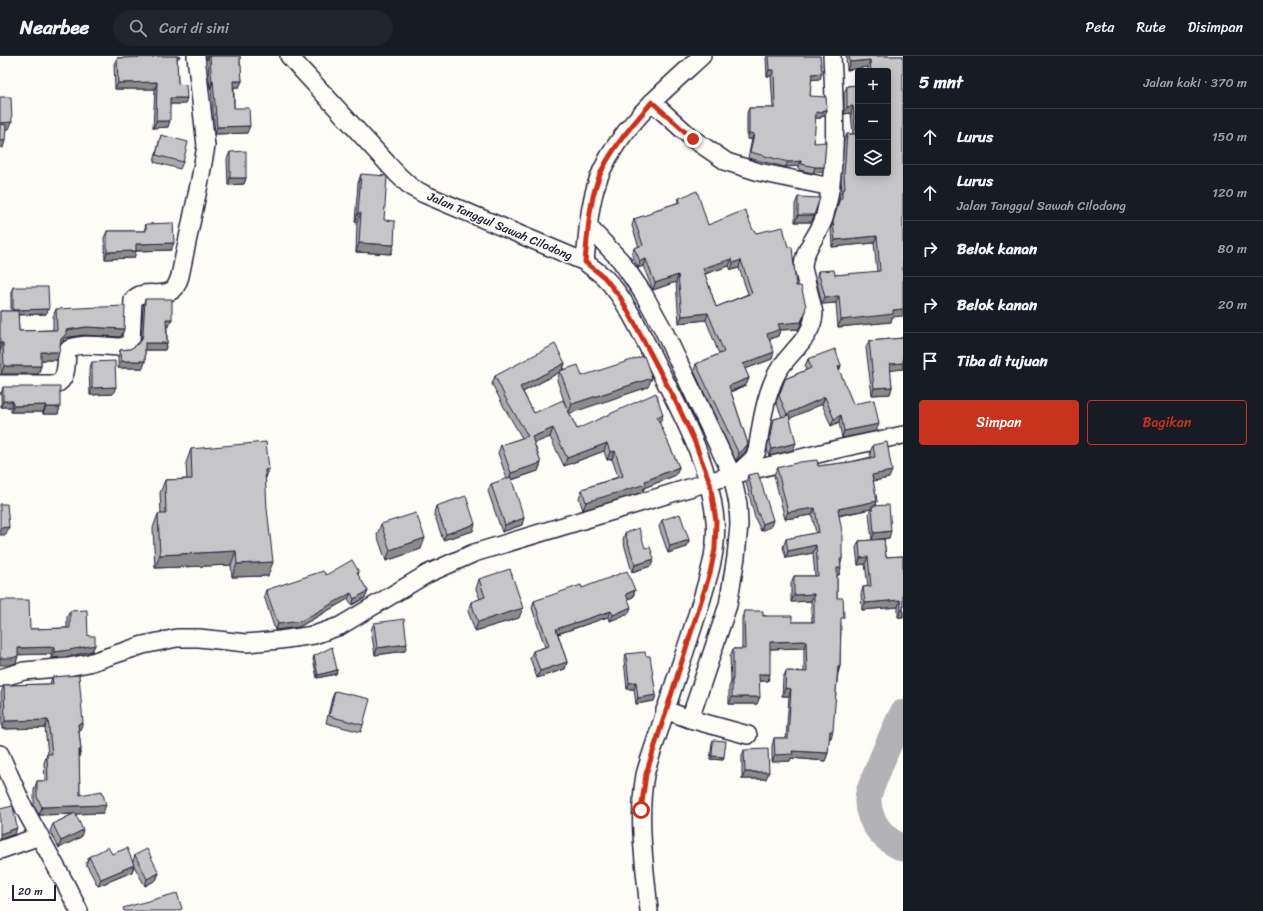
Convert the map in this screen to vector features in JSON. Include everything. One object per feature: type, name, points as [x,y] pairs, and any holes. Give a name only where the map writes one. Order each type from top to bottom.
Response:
[{"type":"street","points":[[0,384],[56,384],[64,377],[67,351],[69,348],[77,346],[126,346],[131,341],[132,300],[142,294],[166,293],[175,287],[180,276],[206,146],[196,56]]},
{"type":"street","name":"Jalan Tanggul Sawah Cilodong","points":[[289,56],[398,175],[411,187],[424,194],[585,262],[604,277],[620,297],[634,322],[694,440],[710,483],[716,521],[715,549],[702,597],[646,774],[641,810],[642,838],[649,911]]},
{"type":"street","points":[[585,262],[589,214],[602,170],[620,139],[652,102],[702,56]]},
{"type":"street","points":[[734,475],[753,459],[757,452],[767,397],[776,375],[804,340],[814,320],[814,313],[803,268],[803,262],[821,227],[831,187],[834,164],[832,56]]},
{"type":"street","points":[[652,102],[693,139],[727,162],[759,172],[831,187]]},
{"type":"street","points":[[588,226],[621,261],[643,293],[663,329],[734,475],[738,504],[738,525],[736,558],[728,605],[690,719]]},
{"type":"street","points":[[678,406],[697,401]]},
{"type":"street","points":[[0,678],[24,671],[68,667],[89,663],[143,645],[177,638],[199,638],[246,644],[314,635],[340,626],[427,574],[474,554],[734,475],[842,448],[903,435]]},
{"type":"street","points":[[702,597],[728,605]]},
{"type":"street","points":[[665,710],[690,719],[748,735]]},
{"type":"street","points":[[0,754],[24,808],[79,911]]},
{"type":"street","points":[[0,850],[40,836]]},
{"type":"building","points":[[177,56],[178,84],[186,85],[187,98],[170,98],[170,121],[156,121],[157,82],[118,83],[117,58]]},
{"type":"building","points":[[210,56],[240,56],[242,81],[233,81],[234,108],[249,108],[250,126],[217,127]]},
{"type":"building","points":[[768,56],[820,56],[822,73],[812,74],[810,96],[826,97],[827,110],[823,110],[823,113],[816,112],[814,143],[826,142],[824,167],[801,164],[801,161],[788,162],[750,152],[754,134],[749,133],[749,108],[775,108],[774,70],[769,70]]},
{"type":"building","points":[[849,56],[903,56],[903,309],[893,310],[893,314],[841,320],[839,296],[825,297],[818,271],[834,270],[835,275],[880,271],[877,236],[835,240],[833,222],[840,198],[842,198],[842,190],[845,189],[844,174],[847,134],[855,134],[855,176],[891,176],[891,68],[871,68],[870,60],[850,62]]},
{"type":"building","points":[[855,85],[855,125],[853,106],[847,107],[847,86]]},
{"type":"building","points":[[0,97],[11,97],[12,122],[0,123]]},
{"type":"building","points":[[0,124],[6,125],[5,141],[0,140]]},
{"type":"building","points":[[161,135],[188,142],[183,162],[156,155]]},
{"type":"building","points":[[246,151],[246,178],[230,178],[230,152]]},
{"type":"building","points":[[361,174],[387,176],[384,220],[395,221],[394,245],[359,243],[361,213],[358,213]]},
{"type":"building","points":[[697,191],[708,225],[745,210],[753,230],[756,233],[783,227],[788,247],[792,247],[796,286],[801,286],[806,306],[801,322],[778,324],[780,329],[767,334],[774,352],[743,364],[749,378],[729,386],[748,444],[739,454],[696,364],[724,352],[708,313],[682,316],[678,275],[655,283],[646,259],[640,261],[634,248],[643,245],[634,219],[652,213],[652,211],[680,202],[679,198]],"holes":[[[732,259],[733,263],[741,260],[752,293],[716,307],[703,268]]]},
{"type":"building","points":[[798,197],[820,198],[814,215],[798,215]]},
{"type":"building","points":[[173,223],[174,243],[136,244],[136,251],[107,252],[107,231],[146,231],[146,224]]},
{"type":"building","points":[[13,287],[48,287],[49,309],[13,310]]},
{"type":"building","points":[[145,299],[172,299],[172,319],[166,319],[167,343],[145,343],[145,361],[121,361],[120,350],[130,349],[141,341],[143,335]]},
{"type":"building","points":[[125,306],[124,329],[86,327],[66,330],[66,334],[61,339],[59,352],[41,352],[41,366],[4,366],[3,343],[0,343],[0,311],[18,311],[19,331],[57,330],[56,309]]},
{"type":"building","points":[[903,338],[903,363],[890,364],[892,387],[874,388],[869,341]]},
{"type":"building","points":[[555,344],[565,363],[520,387],[534,413],[563,400],[577,429],[656,393],[663,415],[657,417],[679,467],[645,481],[646,484],[586,502],[582,489],[623,476],[615,451],[610,452],[607,443],[567,458],[553,428],[532,437],[541,463],[511,473],[501,445],[528,436],[506,399],[495,376]]},
{"type":"building","points":[[835,349],[841,365],[838,367],[853,404],[874,400],[879,424],[844,431],[841,415],[834,419],[825,397],[787,414],[779,396],[785,379],[811,368],[808,359]]},
{"type":"building","points":[[644,356],[652,378],[572,404],[560,371],[578,365],[582,376]]},
{"type":"building","points":[[115,361],[116,387],[92,388],[92,362]]},
{"type":"building","points":[[3,387],[60,387],[60,407],[46,407],[46,405],[13,406],[13,401],[3,401]]},
{"type":"building","points":[[789,415],[796,443],[772,449],[770,442],[774,419]]},
{"type":"building","points":[[266,442],[269,469],[265,470],[267,508],[273,562],[237,564],[236,551],[160,555],[158,514],[166,514],[165,480],[192,479],[191,449]]},
{"type":"building","points":[[887,442],[892,471],[872,475],[877,501],[838,509],[842,532],[842,559],[840,559],[841,568],[837,568],[837,598],[843,598],[844,618],[841,618],[840,666],[838,666],[833,731],[830,731],[828,753],[792,751],[793,754],[775,755],[774,738],[788,738],[791,689],[785,688],[786,671],[807,672],[806,641],[770,642],[770,674],[759,674],[760,697],[732,697],[732,680],[733,649],[745,649],[744,611],[763,611],[763,616],[792,616],[792,622],[814,622],[814,594],[794,595],[794,576],[818,576],[816,545],[788,551],[786,539],[819,532],[815,508],[788,512],[777,468],[800,462],[817,460],[818,466],[875,457],[873,445]]},
{"type":"building","points":[[758,473],[773,520],[763,524],[757,511],[748,475]]},
{"type":"building","points":[[511,477],[524,518],[505,525],[491,484]]},
{"type":"building","points":[[466,496],[475,524],[446,534],[436,506]]},
{"type":"building","points":[[0,504],[7,504],[9,527],[0,528]]},
{"type":"building","points":[[889,505],[891,531],[874,533],[872,506]]},
{"type":"building","points":[[416,513],[425,538],[390,550],[381,524]]},
{"type":"building","points":[[680,514],[689,540],[670,546],[662,520]]},
{"type":"building","points":[[639,528],[645,548],[650,547],[654,559],[635,565],[625,533]]},
{"type":"building","points":[[884,539],[886,557],[903,556],[903,610],[901,610],[900,600],[865,603],[863,587],[871,586],[868,557],[860,558],[859,541]]},
{"type":"building","points":[[352,560],[359,572],[357,573],[368,591],[354,599],[351,593],[301,621],[278,624],[266,590],[323,571],[326,575]]},
{"type":"building","points":[[510,569],[523,608],[478,622],[471,602],[485,597],[479,579]]},
{"type":"building","points":[[627,571],[635,590],[626,594],[631,607],[613,615],[611,611],[556,629],[567,662],[540,671],[533,651],[549,646],[534,601],[581,585],[582,588]]},
{"type":"building","points":[[0,600],[29,600],[30,629],[70,628],[70,611],[87,610],[88,636],[95,636],[95,645],[54,652],[54,647],[18,648],[18,656],[12,658],[0,658]]},
{"type":"building","points":[[404,619],[407,644],[377,648],[374,623]]},
{"type":"building","points":[[332,647],[337,670],[318,675],[314,656]]},
{"type":"building","points":[[645,652],[646,656],[650,656],[656,695],[638,698],[636,682],[629,683],[626,654]]},
{"type":"building","points":[[79,675],[83,723],[78,724],[81,750],[79,750],[80,795],[102,791],[106,805],[42,807],[37,797],[37,781],[48,781],[47,754],[52,754],[48,720],[5,721],[4,685],[53,684],[52,677]]},
{"type":"building","points":[[335,691],[370,699],[363,725],[329,716]]},
{"type":"building","points":[[713,740],[726,741],[724,757],[712,756]]},
{"type":"building","points":[[768,749],[769,772],[745,772],[744,750]]},
{"type":"building","points":[[13,806],[17,828],[0,834],[0,809]]},
{"type":"building","points":[[75,813],[83,830],[61,841],[53,824]]},
{"type":"building","points":[[108,847],[112,854],[127,848],[134,865],[101,879],[89,857]]},
{"type":"building","points":[[147,849],[159,873],[147,879],[135,855]]},
{"type":"building","points":[[177,893],[182,909],[176,911],[124,911],[123,908]]},
{"type":"waterway","points":[[903,713],[892,735],[868,798],[871,817],[879,830],[896,845],[903,848]]},
{"type":"route","points":[[641,810],[646,774],[665,710],[710,573],[715,549],[716,521],[710,483],[694,440],[678,406],[620,297],[604,277],[585,262],[589,214],[602,170],[620,139],[652,102],[693,139]]}]
